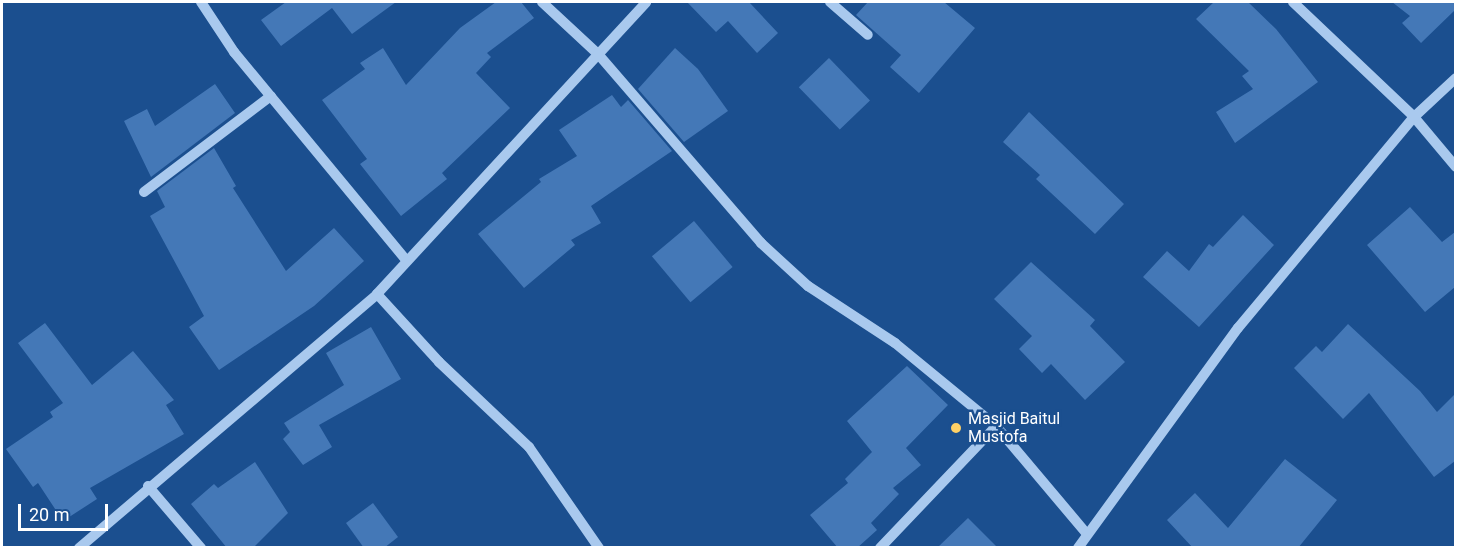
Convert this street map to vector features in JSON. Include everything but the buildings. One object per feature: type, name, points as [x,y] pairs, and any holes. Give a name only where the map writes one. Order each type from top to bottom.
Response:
[{"type":"street","points":[[201,2],[234,52],[406,260]]},
{"type":"street","points":[[542,2],[598,54],[761,243],[808,286],[895,343],[996,426],[1087,534]]},
{"type":"street","points":[[79,548],[148,486],[376,294],[646,2]]},
{"type":"street","points":[[830,2],[868,35]]},
{"type":"street","points":[[1293,2],[1414,117],[1455,167]]},
{"type":"street","points":[[1078,548],[1238,328],[1414,117],[1455,78]]},
{"type":"street","points":[[144,192],[271,96]]},
{"type":"street","points":[[376,294],[439,362],[529,447],[599,548]]},
{"type":"street","points":[[880,548],[996,426]]},
{"type":"street","points":[[148,486],[201,548]]},
{"type":"place","name":"Masjid Baitul Mustofa","points":[[956,428]]}]
